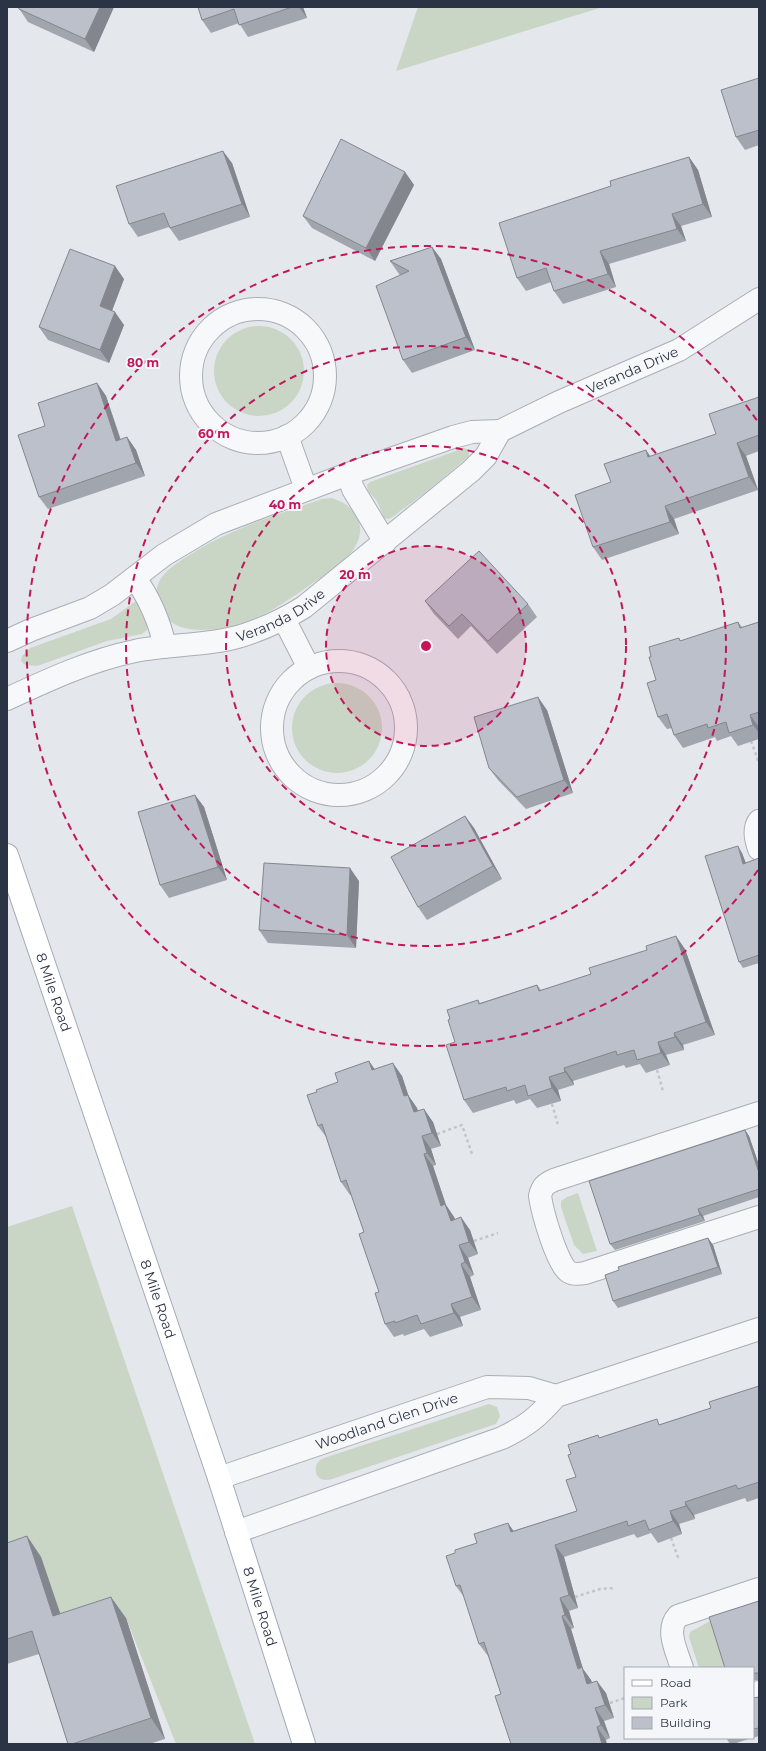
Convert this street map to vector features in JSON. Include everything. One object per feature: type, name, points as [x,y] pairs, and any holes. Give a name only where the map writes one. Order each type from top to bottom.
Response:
[{"type":"main road","name":"8 Mile Road","points":[[7,855],[219,1478],[304,1744]]},
{"type":"street","name":"Veranda Drive","points":[[7,641],[90,608],[112,595],[164,555],[216,524],[306,489],[453,437],[472,432],[500,431],[559,402],[679,350],[759,300]]},
{"type":"street","points":[[261,308],[283,313],[302,326],[316,344],[324,364],[324,385],[317,406],[305,424],[287,436],[267,442],[245,442],[224,434],[208,421],[196,402],[190,380],[193,358],[202,337],[218,321],[239,311],[261,308]]},
{"type":"street","name":"Veranda Drive","points":[[7,699],[48,680],[110,658],[136,651],[241,636],[284,619],[304,607],[471,472],[486,456],[500,431]]},
{"type":"street","points":[[287,436],[306,489]]},
{"type":"street","points":[[348,474],[353,489],[385,542]]},
{"type":"street","points":[[135,578],[143,590],[162,633],[165,647]]},
{"type":"street","points":[[284,619],[309,668]]},
{"type":"street","points":[[344,660],[366,666],[385,679],[399,698],[405,718],[404,739],[400,753],[385,776],[367,788],[347,794],[326,794],[306,786],[289,773],[277,755],[272,732],[274,710],[284,689],[300,672],[309,668],[320,663],[344,660]]},
{"type":"street","points":[[759,821],[756,825],[755,833],[759,849]]},
{"type":"street","points":[[759,1113],[554,1180],[547,1183],[542,1188],[540,1196],[558,1258],[569,1272],[576,1274],[585,1273],[759,1217]]},
{"type":"street","points":[[236,1532],[502,1438],[521,1429],[538,1416],[556,1396],[759,1329]]},
{"type":"street","name":"Woodland Glen Drive","points":[[219,1478],[487,1387],[529,1388],[556,1396]]},
{"type":"street","points":[[682,1667],[671,1630],[673,1621],[678,1616],[759,1589]]},
{"type":"path","points":[[752,741],[759,764]]},
{"type":"path","points":[[657,1070],[663,1091]]},
{"type":"path","points":[[552,1104],[558,1125]]},
{"type":"path","points":[[437,1134],[462,1125],[472,1154]]},
{"type":"path","points":[[474,1241],[498,1233]]},
{"type":"path","points":[[671,1538],[679,1560]]},
{"type":"path","points":[[575,1597],[600,1589],[615,1588]]},
{"type":"path","points":[[610,1703],[624,1698]]},
{"type":"green space","points":[[418,7],[603,7],[396,71]]},
{"type":"green space","points":[[259,326],[276,329],[291,339],[301,354],[304,371],[301,388],[291,403],[276,413],[259,416],[242,413],[227,403],[217,388],[214,371],[217,354],[227,339],[242,329]]},
{"type":"green space","points":[[464,448],[469,450],[469,456],[430,489],[395,515],[388,519],[384,518],[377,501],[368,491],[367,485],[370,482]]},
{"type":"green space","points":[[331,498],[345,504],[356,514],[359,521],[360,535],[354,549],[330,572],[270,611],[253,620],[235,626],[202,630],[191,629],[172,623],[163,615],[158,602],[157,587],[164,574],[169,569],[204,546],[236,530],[322,499]]},
{"type":"green space","points":[[136,601],[141,607],[148,623],[147,630],[142,634],[107,641],[37,666],[25,665],[21,661],[22,656],[30,648],[111,619]]},
{"type":"green space","points":[[337,683],[354,686],[369,696],[379,711],[382,728],[379,745],[369,760],[354,770],[337,773],[320,770],[305,760],[295,745],[292,728],[295,711],[305,696],[320,686]]},
{"type":"green space","points":[[578,1193],[597,1251],[583,1254],[574,1245],[561,1207],[561,1201]]},
{"type":"green space","points":[[72,1206],[255,1744],[176,1744],[126,1618],[68,1636],[7,1568],[7,1227]]},
{"type":"green space","points":[[489,1404],[497,1407],[500,1416],[496,1424],[332,1479],[322,1479],[316,1473],[317,1464],[324,1458]]},
{"type":"green space","points":[[710,1621],[713,1621],[728,1667],[699,1667],[689,1637],[690,1632]]},
{"type":"building","points":[[18,7],[100,7],[85,39],[19,9]]},
{"type":"building","points":[[198,7],[292,7],[239,25],[234,9],[202,20]]},
{"type":"building","points":[[759,78],[759,130],[736,137],[721,90]]},
{"type":"building","points":[[341,139],[405,172],[366,248],[303,216]]},
{"type":"building","points":[[223,151],[242,204],[170,228],[164,213],[129,224],[116,186]]},
{"type":"building","points":[[689,157],[703,204],[672,214],[677,229],[600,251],[608,274],[554,291],[546,268],[517,278],[499,223],[611,186],[610,181]]},
{"type":"building","points":[[432,247],[466,337],[403,360],[376,286],[409,271],[390,261]]},
{"type":"building","points":[[70,249],[115,266],[100,306],[115,312],[100,350],[39,327]]},
{"type":"building","points":[[97,383],[116,441],[127,437],[136,463],[39,497],[18,435],[45,426],[38,403]]},
{"type":"building","points":[[759,397],[759,435],[737,443],[749,477],[665,506],[670,522],[593,547],[575,495],[611,482],[604,464],[646,450],[648,457],[716,434],[709,414]]},
{"type":"building","points":[[479,551],[528,604],[488,641],[462,614],[449,626],[425,601]]},
{"type":"building","points":[[738,622],[740,628],[759,622],[759,712],[750,715],[753,725],[729,733],[726,722],[708,728],[707,724],[674,735],[667,714],[658,717],[647,683],[656,680],[649,657],[651,657],[649,647],[679,638],[680,641]]},
{"type":"building","points":[[538,697],[564,780],[517,797],[489,768],[474,717]]},
{"type":"building","points":[[195,795],[218,867],[160,885],[138,812]]},
{"type":"building","points":[[465,816],[493,866],[418,907],[391,857]]},
{"type":"building","points":[[738,846],[743,864],[759,858],[759,955],[739,962],[705,856]]},
{"type":"building","points":[[264,863],[350,868],[347,935],[259,930]]},
{"type":"building","points":[[676,936],[706,1022],[674,1033],[675,1037],[658,1042],[661,1053],[637,1060],[634,1050],[617,1055],[616,1051],[564,1068],[565,1072],[549,1077],[552,1088],[528,1096],[525,1085],[507,1091],[506,1087],[464,1100],[446,1045],[455,1042],[448,1020],[450,1019],[447,1010],[478,1000],[479,1004],[537,985],[539,991],[591,974],[589,968],[647,950],[646,946]]},
{"type":"building","points":[[369,1061],[372,1070],[393,1063],[404,1096],[408,1095],[414,1112],[424,1109],[432,1133],[422,1136],[427,1153],[424,1154],[441,1206],[445,1204],[451,1221],[461,1217],[469,1242],[459,1245],[465,1262],[461,1264],[472,1297],[451,1304],[454,1313],[421,1324],[417,1315],[395,1323],[395,1321],[385,1324],[375,1293],[379,1292],[359,1234],[364,1232],[346,1180],[341,1182],[322,1124],[318,1126],[307,1095],[338,1082],[335,1073]]},
{"type":"building","points":[[745,1130],[759,1173],[759,1189],[698,1209],[700,1215],[610,1244],[589,1181]]},
{"type":"building","points":[[708,1238],[718,1267],[613,1301],[605,1275],[619,1270],[618,1267]]},
{"type":"building","points":[[759,1386],[759,1482],[738,1489],[736,1485],[685,1502],[686,1506],[670,1511],[673,1521],[649,1530],[645,1520],[628,1526],[627,1521],[555,1545],[569,1595],[560,1598],[565,1615],[562,1616],[578,1669],[582,1667],[587,1684],[597,1681],[605,1705],[595,1708],[601,1725],[597,1727],[602,1744],[511,1744],[495,1696],[501,1694],[484,1642],[479,1644],[460,1585],[456,1586],[446,1556],[455,1553],[455,1550],[477,1543],[474,1534],[508,1523],[511,1532],[577,1511],[566,1480],[576,1477],[568,1455],[571,1454],[568,1445],[598,1435],[599,1438],[657,1419],[659,1425],[711,1408],[709,1402]]},
{"type":"building","points":[[27,1536],[53,1616],[111,1597],[151,1718],[68,1744],[32,1631],[7,1639],[7,1543]]},
{"type":"building","points":[[759,1601],[759,1674],[754,1673],[754,1667],[725,1667],[709,1617]]},
{"type":"building","points":[[759,1697],[759,1728],[754,1729],[754,1698]]}]
